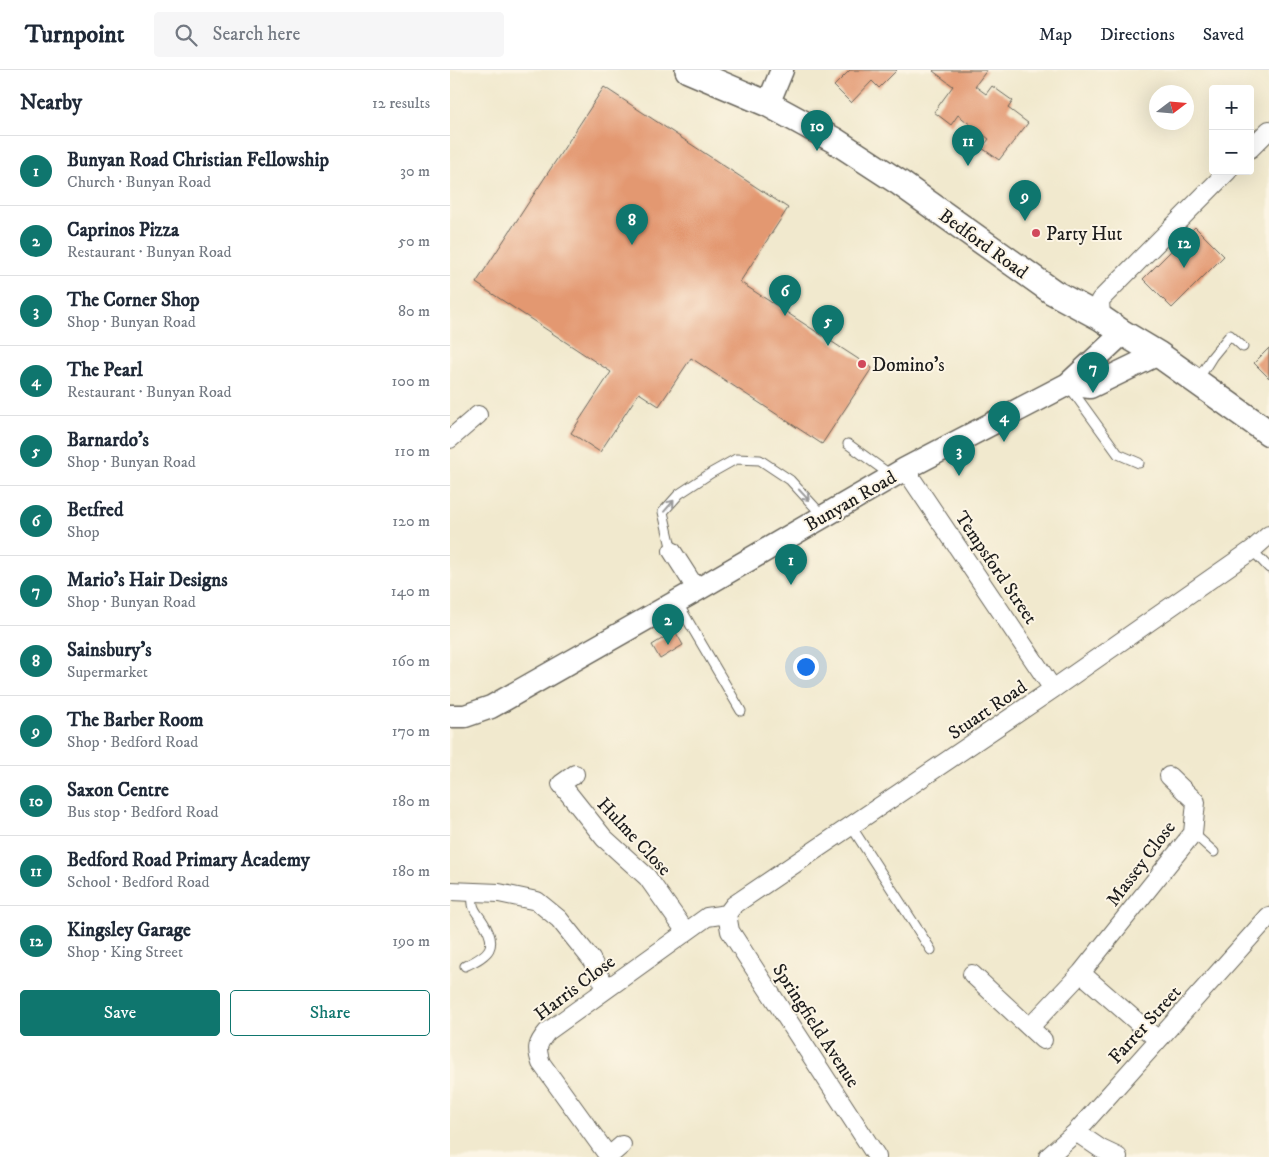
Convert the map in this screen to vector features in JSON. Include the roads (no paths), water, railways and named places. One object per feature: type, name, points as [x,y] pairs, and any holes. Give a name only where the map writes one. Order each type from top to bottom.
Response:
[{"type":"main road","name":"Bedford Road","points":[[688,70],[768,104],[834,140],[900,183],[1052,292],[1101,318],[1158,354],[1269,433]]},
{"type":"street","points":[[768,104],[782,70]]},
{"type":"street","points":[[1254,145],[1269,130]]},
{"type":"street","points":[[1101,318],[1100,300],[1224,175]]},
{"type":"street","name":"Bunyan Road","points":[[450,716],[464,716],[491,707],[899,472],[1068,384],[1123,333]]},
{"type":"street","points":[[1068,384],[1090,387],[1158,354]]},
{"type":"street","points":[[450,439],[478,415]]},
{"type":"street","name":"Tempsford Street","points":[[899,472],[1054,689]]},
{"type":"street","name":"Stuart Road","points":[[727,914],[734,905],[1054,689],[1252,550],[1269,535]]},
{"type":"street","points":[[672,551],[697,590]]},
{"type":"street","name":"Hulme Close","points":[[575,774],[561,784],[604,838],[647,877],[686,932]]},
{"type":"street","name":"Massey Close","points":[[1030,1027],[1081,973],[1193,832],[1196,802],[1169,776]]},
{"type":"street","points":[[450,892],[499,893],[537,901],[559,918],[586,952],[606,988]]},
{"type":"street","name":"Harris Close","points":[[622,1145],[608,1157],[541,1063],[538,1053],[539,1042],[547,1032],[606,988],[707,917],[727,914]]},
{"type":"street","name":"Springfield Avenue","points":[[727,914],[730,931],[877,1157]]},
{"type":"street","name":"Farrer Street","points":[[1048,1157],[1076,1132],[1269,916]]},
{"type":"street","points":[[1081,973],[1158,1040]]},
{"type":"street","points":[[972,974],[1043,1040]]},
{"type":"street","points":[[1076,1132],[1101,1149],[1118,1157]]},
{"type":"lane","points":[[1197,381],[1212,357],[1230,336],[1243,347]]},
{"type":"lane","points":[[1068,384],[1118,454],[1138,463]]},
{"type":"lane","points":[[848,444],[899,472]]},
{"type":"lane","points":[[672,551],[663,512],[679,494],[736,458],[760,460],[790,480],[823,516]]},
{"type":"lane","points":[[1252,550],[1269,568]]},
{"type":"lane","points":[[676,601],[741,711]]},
{"type":"lane","points":[[851,826],[931,950]]},
{"type":"lane","points":[[1193,832],[1214,852]]},
{"type":"lane","points":[[465,966],[482,958],[491,947],[491,937],[474,909],[472,892]]},
{"type":"place","name":"Saxon Centre","points":[[817,151]]},
{"type":"place","name":"Bedford Road Primary Academy","points":[[968,166]]},
{"type":"place","name":"The Barber Room","points":[[1025,221]]},
{"type":"place","name":"Party Hut","points":[[1036,233]]},
{"type":"place","name":"Sainsbury's","points":[[632,245]]},
{"type":"place","name":"Kingsley Garage","points":[[1184,268]]},
{"type":"place","name":"Betfred","points":[[785,316]]},
{"type":"place","name":"Barnardo's","points":[[828,346]]},
{"type":"place","name":"Domino's","points":[[862,364]]},
{"type":"place","name":"Mario's Hair Designs","points":[[1093,393]]},
{"type":"place","name":"The Pearl","points":[[1004,442]]},
{"type":"place","name":"The Corner Shop","points":[[959,476]]},
{"type":"place","name":"Bunyan Road Christian Fellowship","points":[[791,585]]},
{"type":"place","name":"Caprinos Pizza","points":[[668,645]]}]
